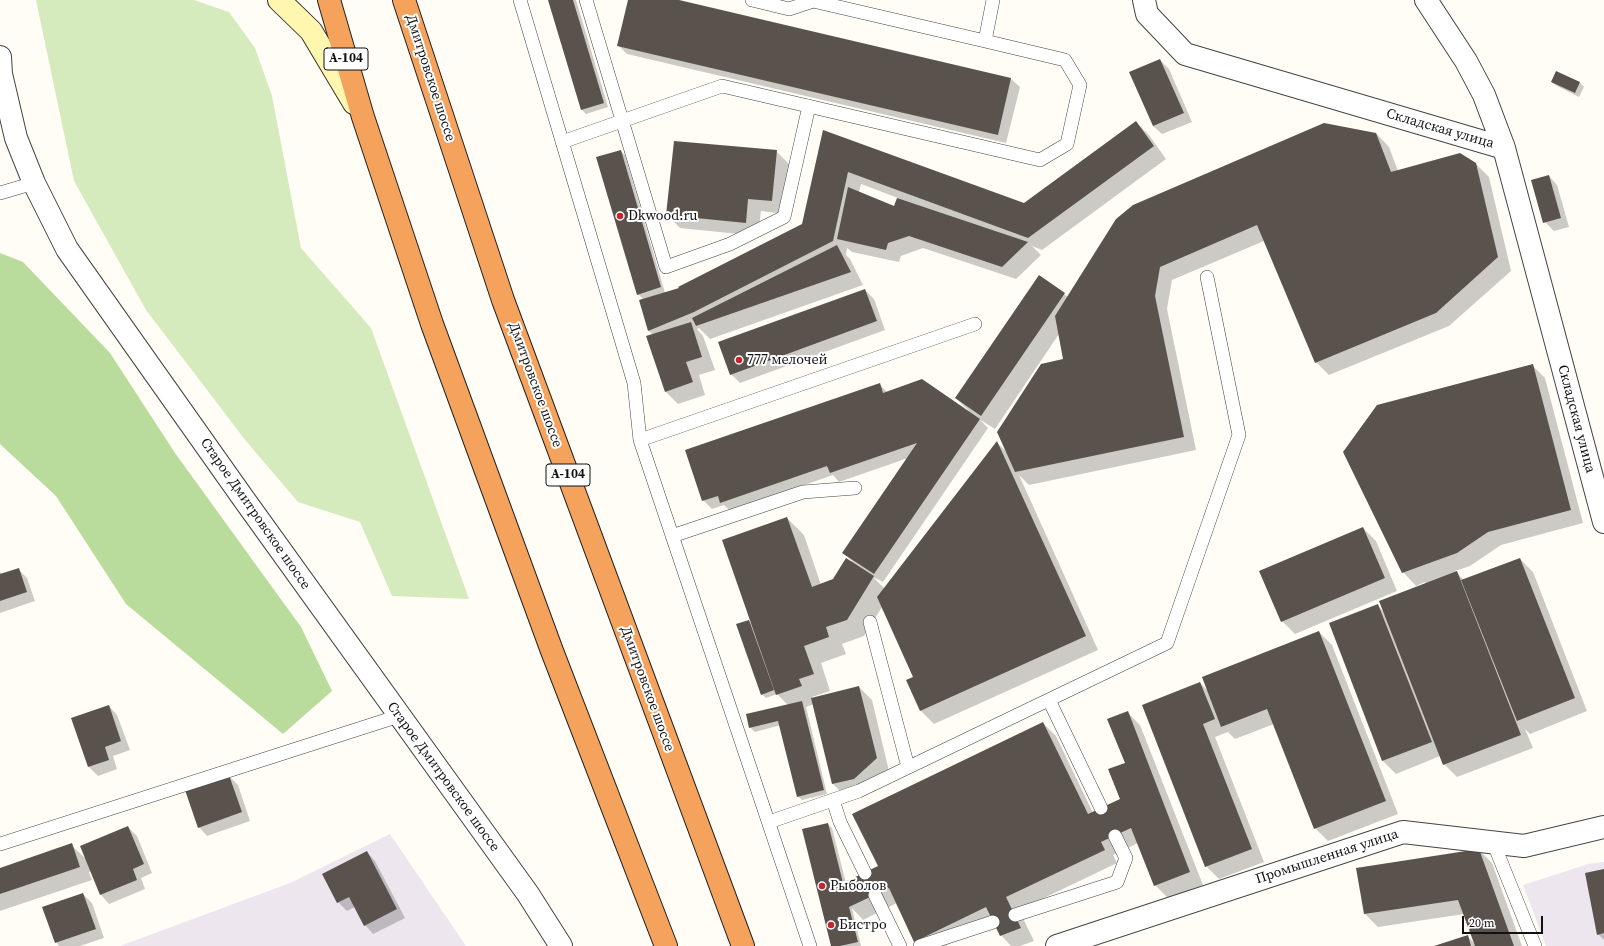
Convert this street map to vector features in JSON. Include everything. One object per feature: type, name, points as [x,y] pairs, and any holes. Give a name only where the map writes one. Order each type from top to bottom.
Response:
[{"type":"highway","name":"А-104","points":[[329,0],[362,117],[437,339],[549,643],[666,946]]},
{"type":"highway","name":"Дмитровское шоссе","points":[[404,0],[503,300],[743,946]]},
{"type":"main road","name":"А-104","points":[[279,0],[311,31],[338,74],[362,117]]},
{"type":"street","name":"Складская улица","points":[[1144,0],[1147,14],[1185,54],[1504,148],[1604,522]]},
{"type":"street","points":[[1426,0],[1466,61],[1484,95],[1504,148]]},
{"type":"street","name":"Старое Дмитровское шоссе","points":[[0,57],[1,74],[16,138],[34,183],[67,249],[399,716],[528,894],[561,946]]},
{"type":"street","name":"Промышленная улица","points":[[1057,946],[1403,832],[1524,846],[1603,824]]},
{"type":"lane","points":[[520,0],[634,383],[640,440],[810,946]]},
{"type":"lane","points":[[586,0],[666,267],[730,244],[784,217],[809,106]]},
{"type":"lane","points":[[562,142],[722,86],[1040,160],[1067,144],[1080,85],[1065,60],[813,1],[789,9],[752,0]]},
{"type":"lane","points":[[985,41],[993,0]]},
{"type":"lane","points":[[0,193],[34,183]]},
{"type":"lane","points":[[769,822],[859,791],[1167,643],[1239,435],[1207,277]]},
{"type":"lane","points":[[640,440],[975,324]]},
{"type":"lane","points":[[672,536],[803,492],[855,488]]},
{"type":"lane","points":[[870,622],[908,768]]},
{"type":"lane","points":[[1049,700],[1101,808]]},
{"type":"lane","points":[[0,844],[399,716]]},
{"type":"lane","points":[[833,800],[840,822],[865,872]]},
{"type":"lane","points":[[1015,915],[1118,882],[1126,858],[1115,836]]},
{"type":"lane","points":[[1493,842],[1535,946]]},
{"type":"lane","points":[[875,894],[900,946]]},
{"type":"lane","points":[[920,946],[993,922]]},
{"type":"shaded area","points":[[390,834],[466,946],[120,946],[290,883]]},
{"type":"shaded area","points":[[1604,862],[1604,946],[1546,946],[1523,885],[1588,864]]},
{"type":"green space","points":[[36,0],[194,0],[229,12],[255,48],[272,96],[301,248],[371,328],[469,599],[392,596],[360,522],[298,502],[246,441],[146,310],[74,181]]},
{"type":"green space","points":[[0,253],[23,262],[110,353],[175,453],[301,627],[332,691],[283,734],[126,604],[56,496],[0,444]]},
{"type":"building","points":[[548,0],[573,0],[604,103],[581,110]]},
{"type":"building","points":[[628,0],[679,0],[1011,78],[998,135],[617,46]]},
{"type":"building","points":[[1160,59],[1184,113],[1153,126],[1129,72]]},
{"type":"building","points":[[1556,71],[1580,82],[1575,93],[1551,82]]},
{"type":"building","points":[[1136,121],[1154,146],[1028,238],[848,172],[833,241],[694,312],[648,331],[639,300],[679,288],[678,287],[802,224],[823,130],[1024,203]]},
{"type":"building","points":[[1324,123],[1376,133],[1391,172],[1460,153],[1476,163],[1498,257],[1436,313],[1315,363],[1257,225],[1160,267],[1155,296],[1184,437],[1015,472],[997,432],[1041,364],[1063,359],[1055,316],[1116,219],[1133,205]]},
{"type":"building","points":[[674,141],[777,150],[772,201],[748,199],[746,223],[666,215]]},
{"type":"building","points":[[621,150],[661,287],[637,295],[596,157]]},
{"type":"building","points":[[1549,175],[1561,218],[1543,223],[1531,180]]},
{"type":"building","points":[[848,187],[894,206],[897,198],[1028,242],[1002,267],[909,236],[888,243],[886,250],[837,239]]},
{"type":"building","points":[[837,245],[851,272],[696,326],[692,318]]},
{"type":"building","points":[[1039,275],[1065,293],[981,416],[955,398]]},
{"type":"building","points":[[865,289],[877,321],[730,375],[718,342]]},
{"type":"building","points":[[691,322],[702,357],[686,362],[693,382],[665,392],[646,336]]},
{"type":"building","points":[[1533,364],[1571,510],[1488,532],[1457,553],[1402,573],[1343,452],[1377,405]]},
{"type":"building","points":[[922,379],[980,419],[874,574],[842,553],[917,443],[830,473],[827,466],[720,503],[718,496],[702,501],[685,450],[880,383],[883,393]]},
{"type":"building","points":[[997,441],[1086,636],[920,711],[906,680],[913,677],[877,597]]},
{"type":"building","points":[[787,517],[812,587],[833,579],[846,558],[874,576],[847,620],[826,627],[829,637],[804,646],[814,674],[799,679],[802,686],[776,695],[722,540]]},
{"type":"building","points":[[1363,527],[1385,578],[1281,622],[1259,571]]},
{"type":"building","points":[[1520,558],[1575,698],[1517,721],[1461,580]]},
{"type":"building","points":[[19,568],[27,592],[0,601],[0,574]]},
{"type":"building","points":[[1457,571],[1521,735],[1443,765],[1379,601]]},
{"type":"building","points":[[1378,604],[1432,742],[1382,761],[1329,623]]},
{"type":"building","points":[[749,620],[774,690],[761,695],[736,624]]},
{"type":"building","points":[[1319,631],[1386,801],[1314,829],[1267,709],[1221,727],[1202,677]]},
{"type":"building","points":[[1200,682],[1215,719],[1203,724],[1252,849],[1205,867],[1142,705]]},
{"type":"building","points":[[859,686],[877,758],[854,779],[832,784],[811,698]]},
{"type":"building","points":[[802,701],[824,790],[797,797],[778,721],[749,728],[746,714]]},
{"type":"building","points":[[109,705],[121,741],[105,747],[109,760],[88,767],[71,718]]},
{"type":"building","points":[[1128,711],[1190,872],[1154,886],[1131,828],[1101,842],[1105,850],[1006,897],[1021,928],[1000,936],[986,907],[914,942],[889,888],[849,907],[858,942],[840,946],[831,946],[802,829],[828,823],[843,883],[878,866],[852,814],[1043,722],[1088,814],[1120,799],[1108,769],[1125,763],[1107,719]]},
{"type":"building","points":[[229,775],[242,812],[198,828],[185,790]]},
{"type":"building","points":[[128,826],[144,864],[133,869],[137,880],[100,895],[80,846]]},
{"type":"building","points":[[72,843],[80,867],[0,894],[0,868]]},
{"type":"building","points":[[1479,849],[1514,946],[1475,946],[1458,900],[1364,914],[1356,868]]},
{"type":"building","points":[[367,851],[397,909],[364,926],[349,897],[337,903],[322,874]]},
{"type":"building","points":[[1604,869],[1604,933],[1597,935],[1585,873]]},
{"type":"building","points":[[83,893],[96,929],[55,943],[42,907]]},
{"type":"building","points":[[1468,935],[1471,946],[1434,946]]},
{"type":"place","name":"Dkwood.ru","points":[[620,216]]},
{"type":"place","name":"777 мелочей","points":[[739,360]]},
{"type":"place","name":"Рыболов","points":[[822,886]]},
{"type":"place","name":"Бистро","points":[[831,925]]}]
